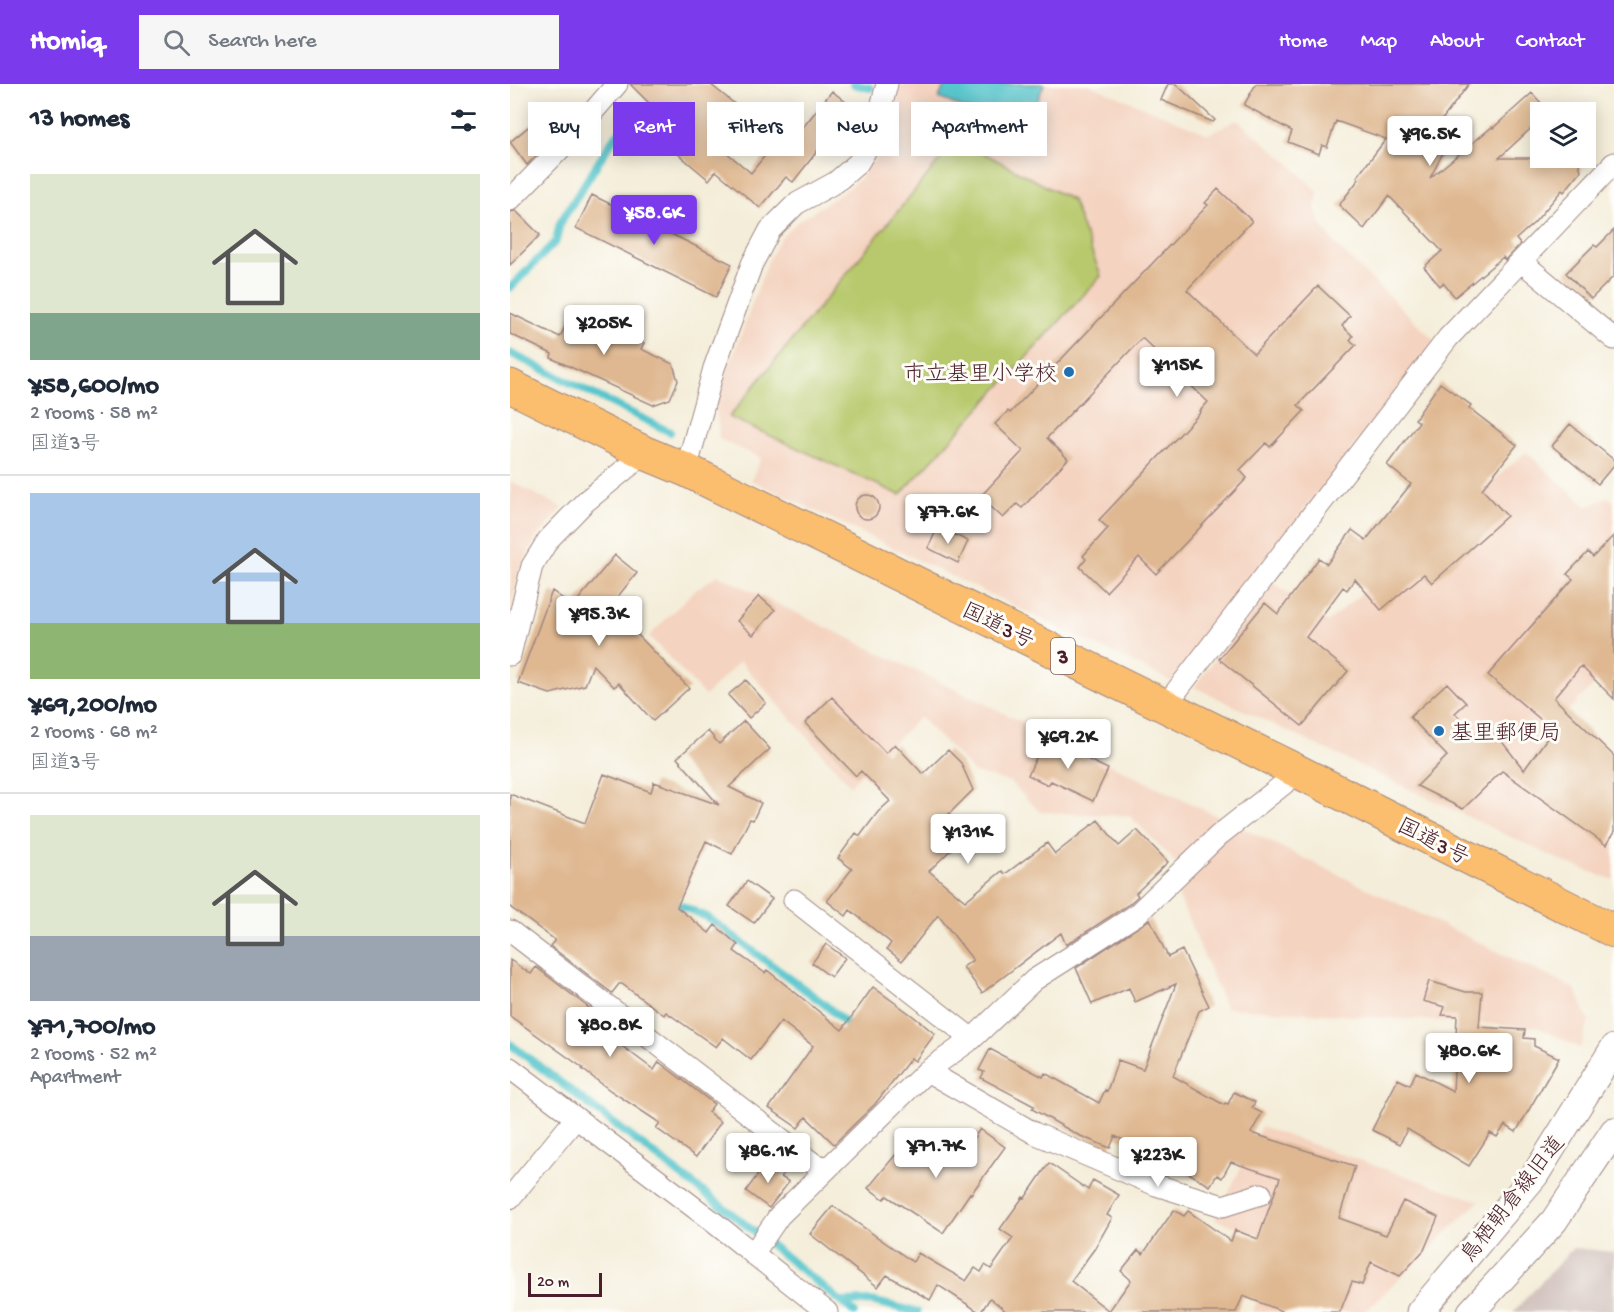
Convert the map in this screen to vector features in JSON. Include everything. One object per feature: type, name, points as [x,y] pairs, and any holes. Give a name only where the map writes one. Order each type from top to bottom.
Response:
[{"type":"highway","name":"国道3号","points":[[510,386],[645,453],[686,470],[1299,772],[1614,931]]},
{"type":"street","points":[[510,200],[566,143],[617,84]]},
{"type":"street","points":[[686,470],[714,368],[752,264],[770,230],[796,204],[836,182],[858,163],[873,138],[888,84]]},
{"type":"street","points":[[1165,706],[1448,338],[1614,162]]},
{"type":"street","points":[[1522,262],[1614,339]]},
{"type":"street","points":[[510,655],[532,566],[548,540],[585,502],[645,453]]},
{"type":"street","points":[[753,1254],[779,1216],[927,1071],[972,1039],[1034,980],[1136,915],[1218,836],[1299,772]]},
{"type":"street","points":[[794,900],[972,1039]]},
{"type":"street","points":[[510,931],[814,1164],[828,1168]]},
{"type":"street","name":"鳥栖朝倉線旧道","points":[[1420,1312],[1535,1174],[1614,1048]]},
{"type":"street","points":[[510,1068],[827,1312]]},
{"type":"street","points":[[927,1071],[1034,1132],[1156,1185],[1222,1206],[1261,1194]]},
{"type":"street","points":[[510,1198],[576,1118]]},
{"type":"street","name":"鳥栖朝倉線旧道","points":[[1471,1312],[1554,1221],[1614,1131]]},
{"type":"shaded area","name":"市立基里小学校","points":[[902,84],[1088,84],[1208,134],[1237,120],[1288,162],[1318,192],[1315,209],[1321,225],[1336,245],[1435,341],[1171,681],[751,480],[761,458],[719,439],[716,402],[768,261],[780,239],[796,223],[845,191],[860,178],[878,156],[899,156],[899,102],[897,102]]},
{"type":"shaded area","points":[[1526,452],[1587,507],[1608,497],[1614,502],[1614,664],[1536,744],[1612,800],[1614,799],[1614,880],[1568,864],[1194,687],[1272,582],[1328,622]]},
{"type":"shaded area","points":[[510,481],[563,508],[535,540],[519,573],[510,613]]},
{"type":"shaded area","points":[[718,575],[1575,989],[1589,1021],[1580,1048],[1537,1027],[1226,1008],[1175,888],[1185,872],[1130,816],[1040,812],[1010,782],[975,773],[920,717],[850,785],[740,661],[705,696],[649,636],[694,591]]},
{"type":"shaded area","points":[[1261,1127],[1479,1201],[1365,1312],[1253,1312],[1280,1241],[1215,1220]]},
{"type":"shaded area","points":[[1573,1248],[1614,1252],[1614,1312],[1513,1312]]},
{"type":"green space","points":[[943,156],[989,156],[1072,200],[1101,276],[900,495],[729,417]]},
{"type":"water","points":[[945,84],[1044,84],[1037,102],[949,102],[939,98]]},
{"type":"building","points":[[630,84],[710,84],[732,102],[707,102],[707,156],[731,156],[751,173],[765,156],[804,156],[804,126],[816,111],[816,153],[793,182],[786,177],[760,208],[716,171],[709,180],[680,156],[695,156],[695,102],[648,102]]},
{"type":"building","points":[[1168,84],[1176,84],[1215,120],[1213,122],[1161,100]]},
{"type":"building","points":[[1256,84],[1469,84],[1441,121],[1452,135],[1430,178],[1493,128],[1532,93],[1540,102],[1530,102],[1530,129],[1499,158],[1530,158],[1530,168],[1580,168],[1581,171],[1564,192],[1562,190],[1534,223],[1516,239],[1520,244],[1505,260],[1503,257],[1455,297],[1443,283],[1440,286],[1424,267],[1442,251],[1389,196],[1364,229],[1339,205],[1386,139],[1336,121],[1327,147],[1322,145],[1319,154],[1288,142],[1292,131],[1244,105]]},
{"type":"building","points":[[832,91],[846,102],[823,102]]},
{"type":"building","points":[[528,127],[528,156],[536,156],[527,165],[510,142]]},
{"type":"building","points":[[1218,189],[1252,221],[1187,290],[1254,354],[1318,286],[1350,316],[1342,326],[1353,336],[1350,340],[1356,345],[1298,405],[1304,411],[1270,447],[1266,443],[1240,470],[1247,478],[1156,574],[1139,557],[1106,592],[1080,567],[1086,559],[1083,556],[1108,528],[1099,520],[1208,402],[1142,338],[1047,438],[1068,459],[1022,508],[1017,504],[1003,518],[980,497],[1023,451],[995,424],[1008,411],[1010,413],[1208,205],[1205,203]]},
{"type":"building","points":[[592,195],[732,264],[716,297],[576,228]]},
{"type":"building","points":[[516,211],[540,235],[510,265],[510,212]]},
{"type":"building","points":[[1614,230],[1614,276],[1591,299],[1566,273],[1594,245],[1597,247]]},
{"type":"building","points":[[573,310],[644,343],[641,349],[673,364],[678,381],[670,399],[653,405],[551,358],[552,354],[510,334],[510,313],[560,337]]},
{"type":"building","points":[[1440,383],[1471,405],[1469,408],[1517,445],[1482,489],[1507,516],[1432,583],[1424,574],[1381,610],[1355,579],[1347,590],[1343,587],[1306,637],[1348,671],[1302,726],[1219,659],[1265,603],[1278,614],[1319,558],[1327,564],[1352,530],[1366,540],[1411,484],[1387,465],[1419,422],[1415,419]]},
{"type":"building","points":[[1570,424],[1614,460],[1614,465],[1598,484],[1552,446]]},
{"type":"building","points":[[867,495],[875,499],[879,507],[875,515],[867,519],[859,515],[855,507],[859,499]]},
{"type":"building","points":[[938,527],[968,541],[958,563],[928,548]]},
{"type":"building","points":[[1614,535],[1614,699],[1581,666],[1554,698],[1614,756],[1614,832],[1606,845],[1502,771],[1463,809],[1417,786],[1447,756],[1410,717],[1447,683],[1466,703],[1455,713],[1480,740],[1493,730],[1524,770],[1553,730],[1488,675],[1573,579],[1567,574],[1588,552],[1593,557]]},
{"type":"building","points":[[615,555],[637,573],[610,606],[689,688],[653,721],[619,683],[614,687],[593,665],[585,685],[550,694],[518,683],[552,591],[573,606]]},
{"type":"building","points":[[759,596],[775,610],[753,635],[737,621]]},
{"type":"building","points":[[746,680],[766,703],[749,718],[728,695]]},
{"type":"building","points":[[832,697],[886,753],[895,744],[923,774],[948,750],[961,763],[973,790],[948,815],[965,836],[929,871],[965,901],[1002,871],[1005,874],[1047,843],[1055,854],[1098,820],[1119,846],[1137,830],[1168,862],[1136,893],[1138,896],[1128,905],[1066,945],[1061,933],[982,993],[963,967],[973,960],[938,915],[902,961],[887,949],[891,943],[850,910],[846,916],[827,901],[852,869],[838,858],[856,833],[860,836],[878,812],[890,801],[861,771],[856,776],[805,723]]},
{"type":"building","points":[[744,721],[770,749],[729,787],[761,803],[732,854],[706,841],[677,907],[709,933],[715,925],[738,945],[734,951],[765,973],[767,970],[842,1030],[873,987],[935,1034],[915,1061],[911,1058],[875,1104],[834,1144],[806,1117],[798,1128],[769,1108],[813,1046],[781,1021],[751,1060],[723,1038],[716,1047],[666,1012],[664,1015],[622,984],[619,984],[612,993],[550,946],[555,940],[510,907],[510,794],[585,823],[604,774],[651,792],[654,782],[719,805],[677,758],[708,731],[719,744]]},
{"type":"building","points":[[1045,739],[1108,769],[1093,801],[1051,781],[1048,785],[1028,775]]},
{"type":"building","points":[[747,881],[772,899],[754,923],[729,906]]},
{"type":"building","points":[[1150,919],[1168,957],[1182,950],[1209,1006],[1199,1011],[1173,1076],[1224,1105],[1228,1104],[1234,1092],[1255,1102],[1252,1108],[1262,1113],[1251,1133],[1355,1166],[1339,1218],[1386,1235],[1403,1201],[1438,1217],[1424,1250],[1400,1276],[1371,1262],[1362,1285],[1352,1282],[1340,1312],[1284,1312],[1243,1296],[1236,1312],[1007,1312],[990,1298],[979,1312],[938,1285],[930,1300],[887,1275],[878,1287],[810,1234],[833,1206],[913,1262],[918,1253],[966,1281],[975,1268],[981,1272],[985,1265],[991,1269],[1013,1238],[1000,1229],[1049,1163],[1088,1190],[1093,1180],[1119,1195],[1107,1215],[1112,1218],[1095,1248],[1071,1281],[1109,1311],[1131,1280],[1121,1271],[1138,1250],[1143,1254],[1174,1210],[1184,1216],[1188,1211],[1231,1241],[1235,1230],[1258,1239],[1280,1178],[1231,1162],[1222,1178],[1217,1175],[1210,1186],[1177,1166],[1115,1136],[1110,1148],[1078,1135],[1032,1109],[1034,1106],[981,1078],[984,1072],[979,1070],[990,1049],[1043,1077],[1045,1073],[1099,1103],[1105,1090],[1107,1091],[1118,1060],[1143,1069],[1176,984],[1135,1002],[1129,988],[1092,1004],[1076,968]]},
{"type":"building","points":[[826,944],[845,958],[831,977],[812,963]]},
{"type":"building","points":[[510,960],[531,974],[536,967],[624,1035],[618,1043],[654,1070],[659,1062],[714,1104],[708,1112],[721,1122],[696,1157],[656,1128],[660,1123],[611,1091],[510,1016]]},
{"type":"building","points":[[1429,981],[1466,992],[1482,992],[1479,1027],[1525,1030],[1524,1038],[1534,1039],[1534,1046],[1559,1058],[1516,1132],[1505,1125],[1497,1137],[1490,1133],[1469,1166],[1407,1129],[1400,1144],[1372,1130],[1398,1079],[1410,1085],[1416,1072],[1453,1091],[1457,1016],[1442,1015],[1445,1007],[1423,1001]]},
{"type":"building","points":[[980,1129],[1005,1147],[943,1233],[887,1196],[884,1199],[868,1188],[911,1136],[947,1165],[953,1157],[958,1160]]},
{"type":"building","points":[[768,1160],[785,1172],[781,1177],[789,1182],[769,1208],[746,1191]]},
{"type":"waterway","points":[[853,84],[870,88]]},
{"type":"waterway","points":[[510,288],[556,241],[560,223],[613,139]]},
{"type":"waterway","points":[[510,353],[670,432]]},
{"type":"waterway","points":[[671,901],[707,917],[823,1003],[854,1030]]},
{"type":"waterway","points":[[510,1044],[741,1221],[854,1312]]},
{"type":"waterway","points":[[843,1302],[871,1301],[917,1312]]},
{"type":"place","name":"市立基里小学校","points":[[1069,372]]},
{"type":"place","name":"基里郵便局","points":[[1439,731]]}]
